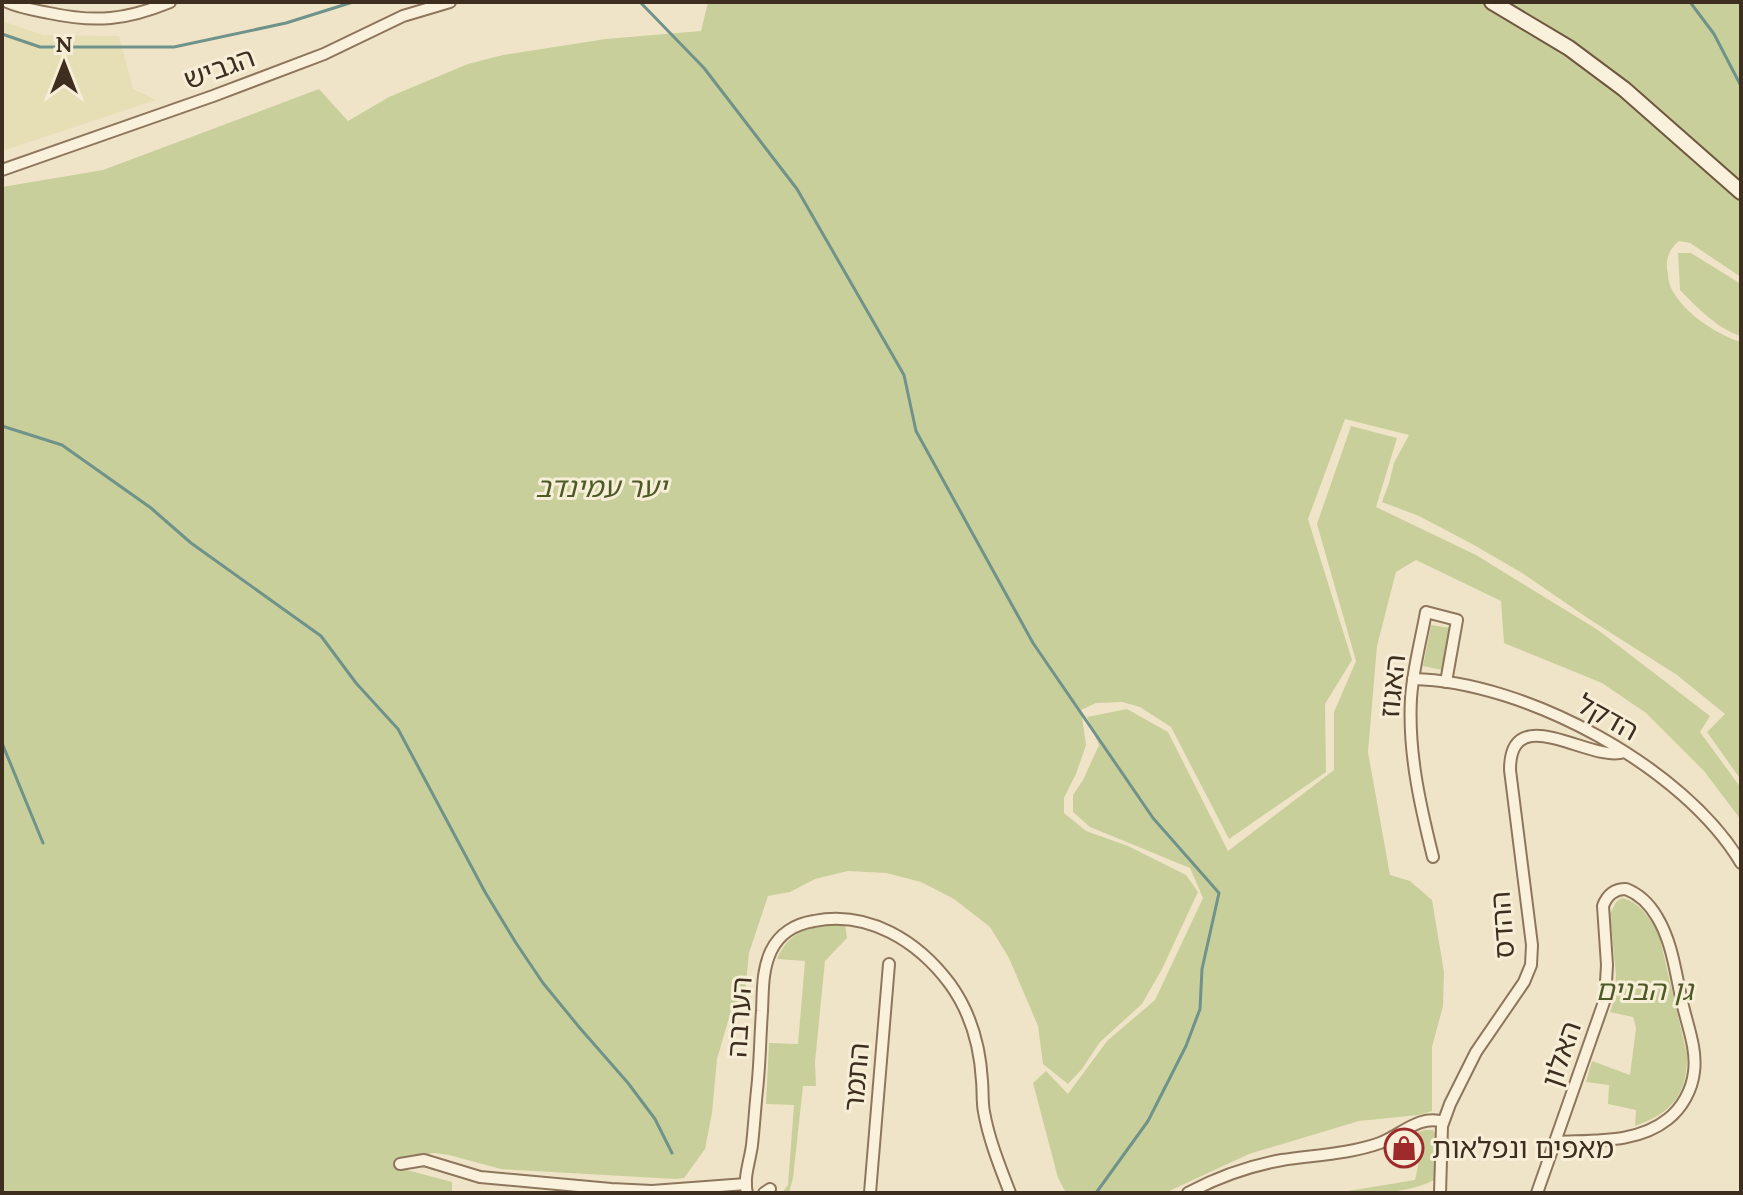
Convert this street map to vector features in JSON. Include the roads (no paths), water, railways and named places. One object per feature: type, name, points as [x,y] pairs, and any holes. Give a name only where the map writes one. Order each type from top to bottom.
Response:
[{"type":"main road","points":[[1492,2],[1569,48],[1624,89],[1741,192]]},
{"type":"street","points":[[7,2],[26,9],[93,20],[132,15],[170,2]]},
{"type":"street","name":"הגביש","points":[[2,170],[303,62],[423,6],[450,2]]},
{"type":"street","name":"האגוז","points":[[1433,857],[1413,759],[1411,715],[1413,679],[1426,612],[1457,620],[1446,682]]},
{"type":"street","name":"הדקל","points":[[1413,679],[1492,692],[1577,725],[1624,752],[1675,788],[1720,832],[1741,863]]},
{"type":"street","name":"ההדס","points":[[1440,1193],[1443,1122],[1450,1104],[1476,1052],[1524,982],[1531,965],[1532,945],[1510,755],[1522,740],[1530,737],[1553,738],[1607,753],[1624,752]]},
{"type":"street","name":"האלון","points":[[1537,1193],[1606,994],[1603,906],[1613,892],[1628,890],[1650,907],[1668,942],[1695,1059],[1691,1086],[1678,1109],[1658,1127],[1645,1133],[1616,1139],[1556,1142]]},
{"type":"street","name":"הערבה","points":[[400,1164],[424,1160],[480,1177],[611,1189],[746,1189],[759,1075],[764,975],[770,952],[779,938],[796,926],[819,920],[847,919],[874,924],[911,946],[934,965],[957,995],[973,1030],[979,1053],[984,1112],[1010,1193]]},
{"type":"street","name":"התמר","points":[[870,1193],[889,964]]},
{"type":"street","points":[[1188,1193],[1254,1166],[1361,1149],[1386,1141],[1420,1122],[1443,1122]]},
{"type":"waterway","points":[[2,34],[40,47],[174,47],[286,23],[353,2]]},
{"type":"waterway","points":[[640,2],[704,68],[797,189],[904,375],[916,431],[1033,643],[1153,818],[1219,893],[1202,969],[1200,1009],[1186,1046],[1148,1121],[1096,1193]]},
{"type":"waterway","points":[[1690,2],[1714,34],[1741,86]]},
{"type":"waterway","points":[[2,426],[62,445],[321,636],[356,683],[398,729],[485,892],[516,943],[543,983],[655,1119],[672,1153]]},
{"type":"waterway","points":[[2,743],[43,843]]},
{"type":"place","name":"מאפים ונפלאות","points":[[1404,1148]]},
{"type":"park label","name":"יער עמינדב","points":[[601,487]]},
{"type":"park label","name":"גן הבנים","points":[[1644,990]]}]
